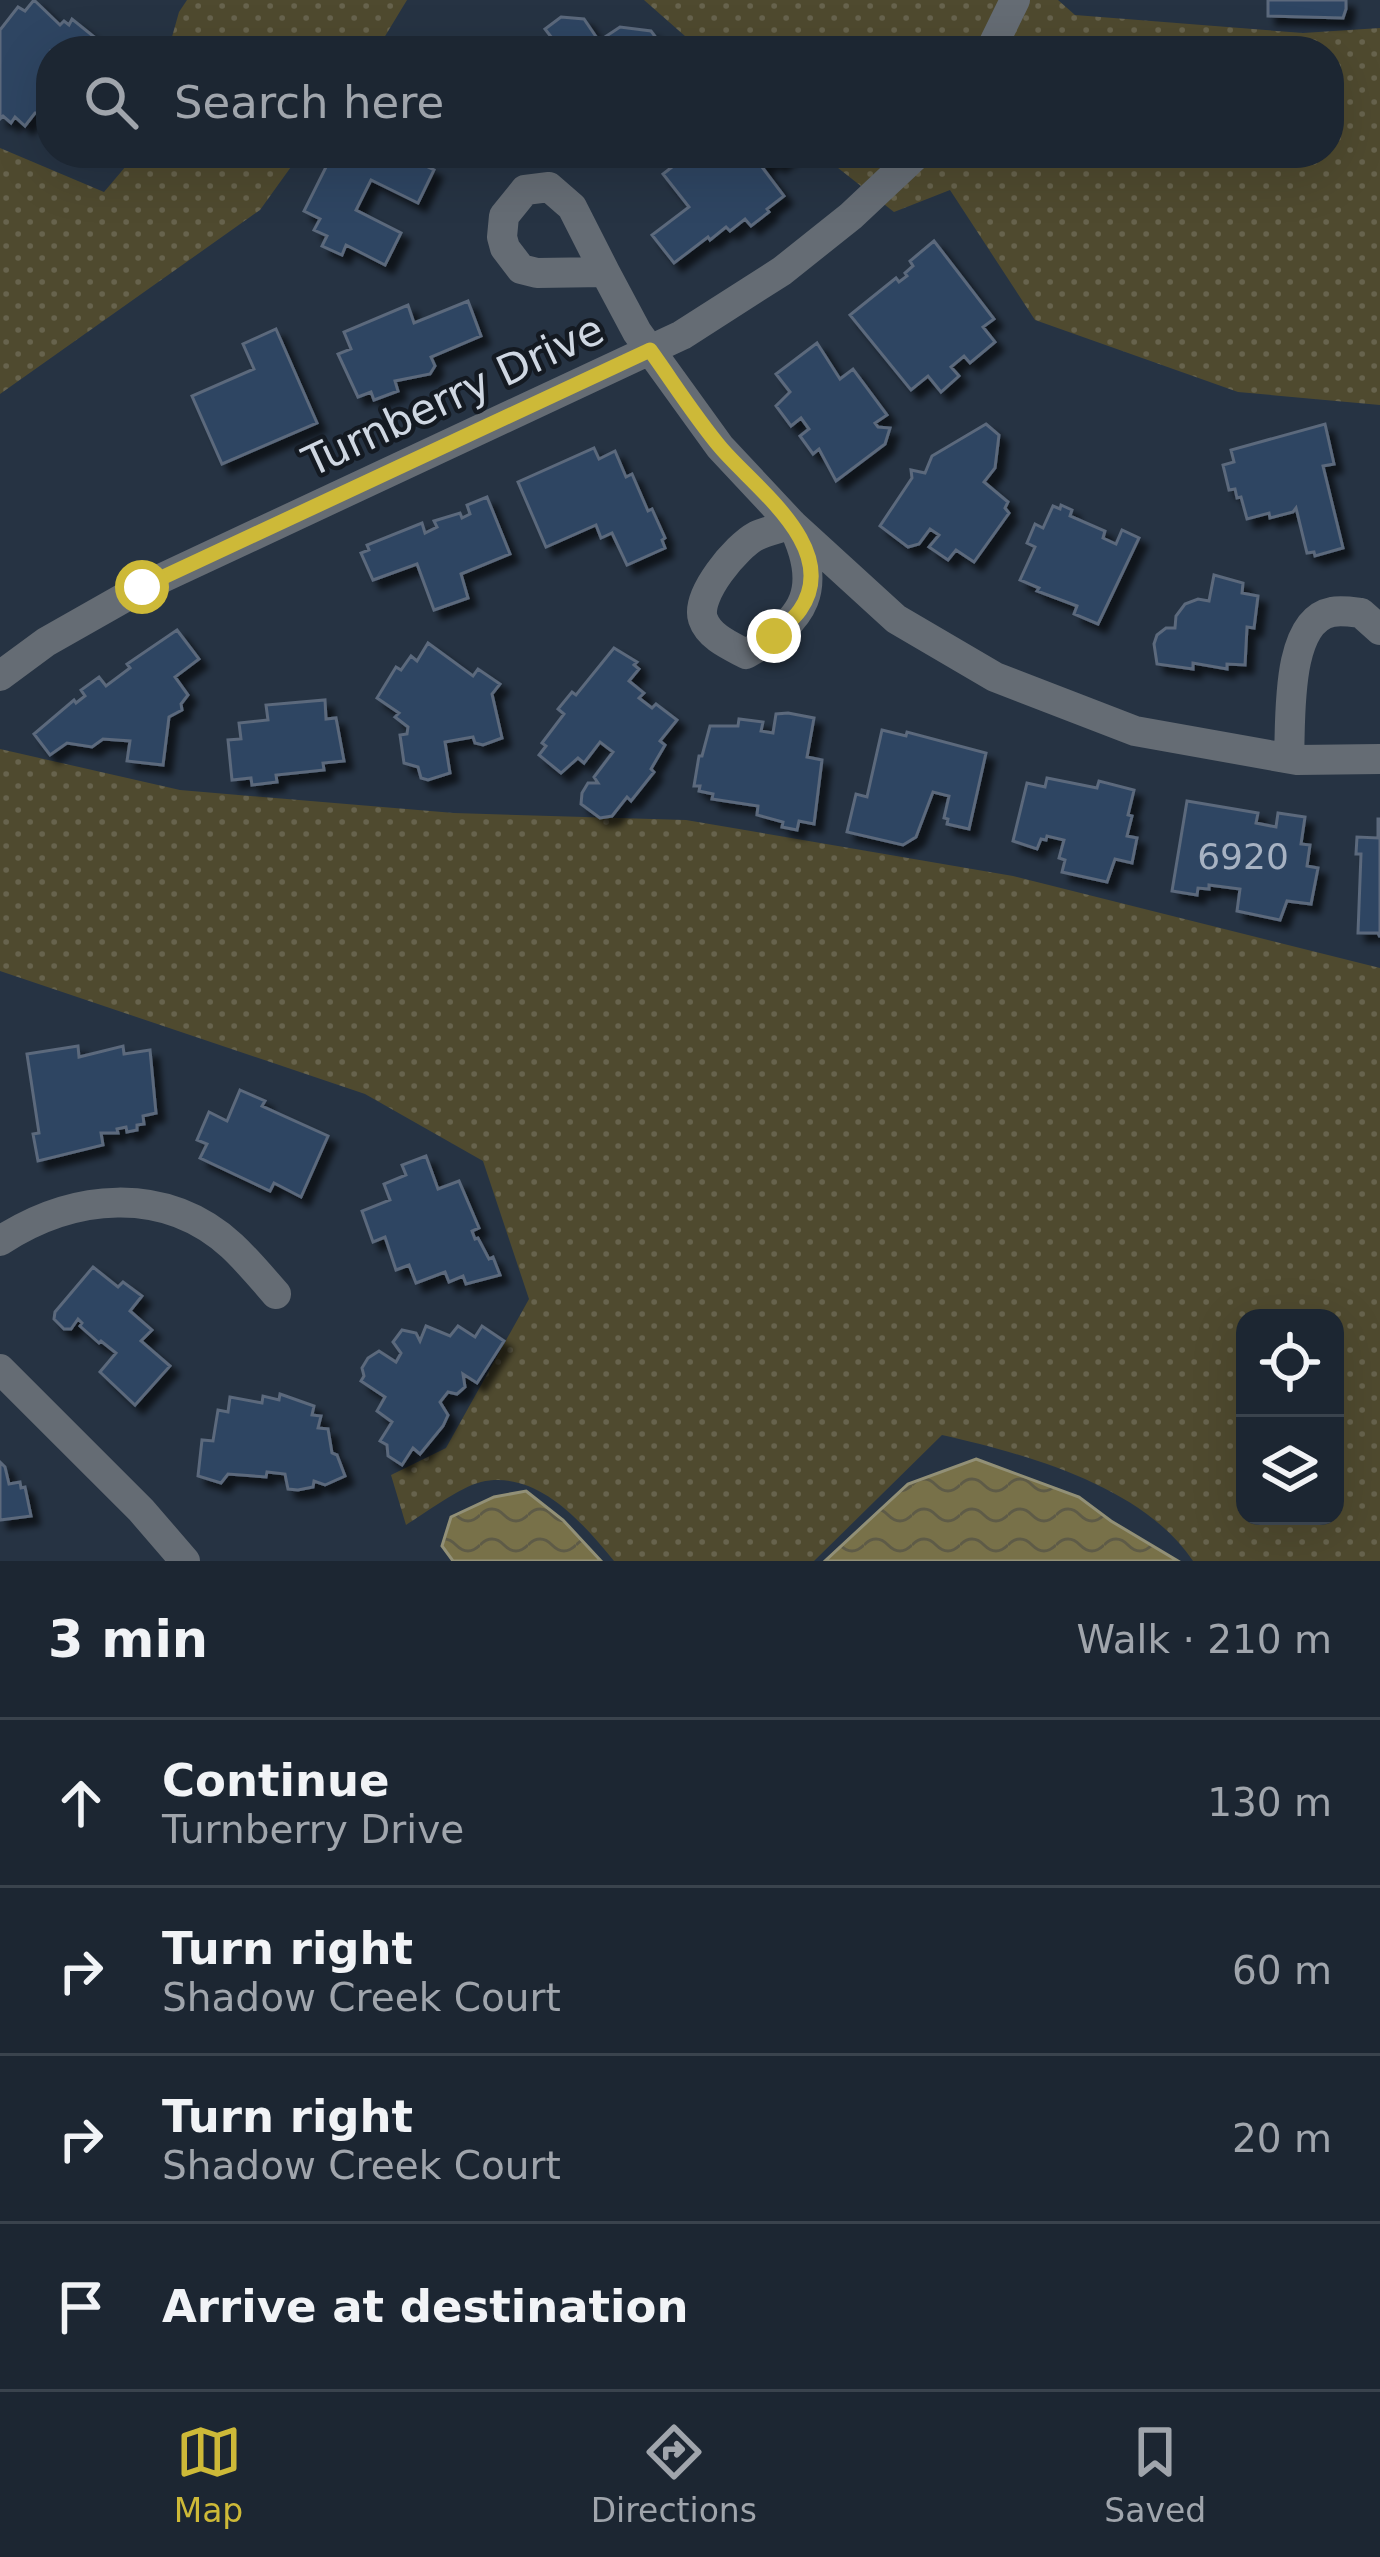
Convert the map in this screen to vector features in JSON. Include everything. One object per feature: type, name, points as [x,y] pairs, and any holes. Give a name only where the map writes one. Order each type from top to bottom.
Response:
[{"type":"street","points":[[998,36],[1016,0]]},
{"type":"street","name":"Turnberry Drive","points":[[0,676],[46,642],[142,587],[682,335],[782,271],[904,168]]},
{"type":"street","points":[[605,272],[650,350],[720,447],[792,524],[896,619],[994,677],[1135,730],[1288,758],[1380,759]]},
{"type":"street","points":[[1288,758],[1296,651],[1311,622],[1331,611],[1361,613],[1380,630]]},
{"type":"street","points":[[0,1241],[37,1218],[74,1206],[146,1201],[190,1218],[230,1244],[276,1294]]},
{"type":"street","points":[[0,1369],[141,1510],[185,1561]]},
{"type":"shaded area","points":[[187,0],[407,0],[385,36],[172,36]]},
{"type":"shaded area","points":[[644,0],[1058,0],[1075,15],[1303,33],[1380,28],[1380,405],[1238,392],[1035,320],[950,190],[894,212],[838,168],[1344,168],[1344,36],[685,36]]},
{"type":"shaded area","points":[[0,148],[36,163],[36,168],[47,168],[104,192],[124,168],[290,168],[260,210],[0,394]]},
{"type":"shaded area","points":[[0,749],[180,790],[454,813],[686,820],[1013,876],[1380,968],[1380,1561],[1193,1561],[1171,1535],[1114,1493],[1045,1463],[942,1435],[814,1561],[614,1561],[557,1502],[540,1491],[502,1480],[463,1489],[406,1525],[391,1475],[446,1448],[529,1299],[483,1161],[365,1094],[0,971]]},
{"type":"water","points":[[976,1459],[1079,1497],[1178,1561],[825,1561],[908,1484]]},
{"type":"water","points":[[526,1491],[563,1520],[601,1561],[453,1561],[442,1546],[451,1517],[494,1497]]},
{"type":"building","points":[[34,0],[60,25],[64,21],[69,25],[72,19],[93,36],[36,36],[36,113],[25,126],[15,117],[11,123],[3,116],[0,119],[0,30],[18,7],[25,11]]},
{"type":"building","points":[[1268,0],[1346,0],[1346,9],[1343,18],[1268,16]]},
{"type":"building","points":[[561,17],[584,19],[596,36],[550,36],[545,29]]},
{"type":"building","points":[[620,27],[651,31],[655,36],[606,36]]},
{"type":"building","points":[[326,168],[434,170],[418,203],[371,180],[356,210],[401,233],[385,265],[346,245],[342,255],[322,246],[327,236],[314,230],[320,219],[304,211]]},
{"type":"building","points":[[671,168],[763,168],[784,196],[751,226],[745,219],[730,231],[726,227],[674,263],[652,235],[689,207],[663,174]]},
{"type":"building","points":[[934,241],[994,319],[983,327],[995,342],[970,363],[964,356],[951,367],[959,376],[941,392],[928,376],[911,390],[850,315],[896,278],[899,282],[907,276],[913,266],[910,261]]},
{"type":"building","points":[[468,301],[481,336],[431,357],[435,366],[430,374],[395,381],[398,391],[374,400],[371,392],[358,397],[338,354],[351,349],[344,332],[408,305],[414,323]]},
{"type":"building","points":[[276,329],[317,423],[222,464],[192,396],[254,369],[243,344]]},
{"type":"building","points":[[817,343],[840,379],[853,369],[887,415],[875,423],[890,428],[885,444],[836,481],[819,449],[813,454],[800,436],[809,429],[801,418],[791,426],[776,406],[790,392],[776,374]]},
{"type":"building","points":[[986,424],[999,435],[995,468],[984,482],[1008,502],[1009,513],[974,562],[956,550],[948,560],[929,547],[939,535],[930,529],[919,544],[908,547],[880,526],[912,478],[911,470],[925,473],[932,456]]},
{"type":"building","points":[[1325,424],[1334,464],[1323,466],[1343,548],[1315,556],[1307,553],[1296,508],[1270,518],[1269,513],[1247,519],[1241,497],[1237,498],[1235,489],[1229,490],[1223,465],[1234,462],[1231,450]]},
{"type":"building","points":[[594,448],[599,459],[615,451],[626,477],[632,474],[665,538],[665,548],[627,565],[612,533],[601,538],[596,525],[546,547],[518,482]]},
{"type":"building","points":[[487,497],[510,554],[461,574],[468,598],[434,610],[417,564],[373,580],[361,553],[369,550],[367,545],[422,523],[425,533],[437,527],[434,521],[470,514],[467,505]]},
{"type":"building","points":[[1061,505],[1072,510],[1070,516],[1105,531],[1103,538],[1116,544],[1122,530],[1139,538],[1098,624],[1074,614],[1077,606],[1020,580],[1035,547],[1027,543],[1035,524],[1043,528],[1053,506],[1060,509]]},
{"type":"building","points":[[1214,575],[1243,583],[1242,593],[1258,596],[1254,628],[1247,627],[1245,665],[1227,664],[1227,669],[1193,663],[1193,669],[1157,664],[1157,635],[1175,628],[1176,616],[1185,604],[1209,601]]},
{"type":"building","points":[[177,630],[199,659],[175,677],[188,695],[182,710],[169,717],[163,765],[127,761],[130,741],[103,739],[92,747],[67,743],[50,755],[34,734],[85,696],[81,690],[99,677],[106,686],[130,668],[127,664]]},
{"type":"building","points":[[428,643],[473,676],[478,669],[500,684],[492,694],[502,738],[483,745],[473,737],[445,742],[450,773],[428,780],[421,778],[418,767],[404,763],[400,735],[407,734],[408,727],[395,717],[399,713],[377,698],[396,667],[401,670],[411,656],[417,661]]},
{"type":"building","points":[[614,648],[637,662],[634,665],[639,669],[629,681],[644,693],[639,698],[677,720],[660,741],[665,745],[651,769],[654,772],[631,801],[627,797],[612,816],[600,818],[581,804],[582,793],[588,783],[598,783],[594,777],[613,752],[600,742],[584,763],[578,758],[561,773],[539,755],[546,746],[542,743],[564,714],[558,709],[572,692],[576,695]]},
{"type":"building","points":[[325,700],[326,719],[336,718],[344,761],[323,763],[324,770],[276,775],[277,782],[252,785],[251,778],[232,780],[228,740],[241,739],[239,723],[268,720],[266,705]]},
{"type":"building","points":[[776,714],[814,718],[807,757],[822,760],[814,824],[799,821],[797,830],[782,827],[783,822],[757,815],[758,806],[712,799],[713,794],[694,786],[710,726],[738,726],[739,719],[763,722],[761,731],[773,733]]},
{"type":"building","points":[[882,730],[986,753],[969,829],[947,824],[949,796],[933,792],[916,837],[903,845],[847,832],[856,794],[867,797]]},
{"type":"building","points":[[1047,778],[1097,788],[1099,781],[1134,790],[1127,836],[1137,838],[1132,863],[1115,859],[1107,882],[1062,872],[1065,860],[1059,858],[1064,840],[1047,836],[1037,849],[1013,841],[1027,783],[1045,787]]},
{"type":"building","points":[[1187,801],[1258,813],[1256,823],[1276,827],[1278,813],[1305,817],[1301,844],[1310,845],[1307,866],[1318,868],[1311,904],[1287,901],[1280,920],[1237,911],[1240,889],[1209,885],[1209,889],[1198,888],[1197,895],[1172,891]]},
{"type":"building","points":[[1378,819],[1380,937],[1358,933],[1361,854],[1356,854],[1357,837],[1378,838]]},
{"type":"building","points":[[78,1046],[79,1057],[123,1046],[124,1054],[150,1050],[156,1113],[143,1116],[144,1124],[137,1125],[137,1130],[127,1132],[126,1127],[117,1129],[118,1133],[101,1133],[103,1145],[38,1161],[33,1134],[39,1133],[27,1054]]},
{"type":"building","points":[[240,1090],[265,1101],[262,1106],[328,1136],[301,1197],[274,1183],[270,1191],[200,1158],[207,1144],[197,1140],[209,1112],[227,1121]]},
{"type":"building","points":[[426,1156],[438,1189],[459,1181],[479,1228],[472,1231],[475,1239],[489,1259],[493,1257],[500,1275],[466,1284],[463,1276],[449,1282],[445,1272],[416,1283],[409,1265],[396,1270],[385,1237],[373,1242],[362,1211],[390,1200],[384,1184],[406,1175],[402,1165]]},
{"type":"building","points":[[93,1267],[118,1287],[123,1282],[142,1296],[130,1311],[152,1330],[141,1341],[170,1366],[135,1405],[100,1372],[116,1353],[80,1326],[78,1319],[71,1329],[64,1329],[54,1319]]},
{"type":"building","points":[[426,1326],[450,1336],[458,1326],[475,1337],[482,1326],[504,1341],[477,1383],[463,1374],[465,1387],[457,1394],[448,1392],[440,1402],[448,1415],[443,1426],[420,1454],[413,1448],[402,1465],[388,1456],[387,1445],[380,1441],[392,1422],[377,1411],[385,1397],[361,1381],[362,1368],[379,1351],[396,1362],[401,1353],[393,1342],[402,1330],[416,1333],[420,1341]]},
{"type":"building","points":[[280,1394],[314,1406],[312,1415],[321,1416],[318,1428],[328,1429],[332,1453],[345,1476],[325,1485],[314,1481],[313,1487],[298,1490],[288,1489],[285,1474],[228,1474],[221,1483],[198,1476],[202,1440],[213,1441],[218,1410],[228,1412],[230,1397],[262,1403],[263,1396],[279,1400]]},
{"type":"building","points":[[0,1462],[9,1484],[20,1482],[25,1487],[31,1516],[0,1520]]},
{"type":"route","points":[[142,587],[650,350],[720,447],[792,524],[808,555],[810,587],[801,609],[774,636]]}]
